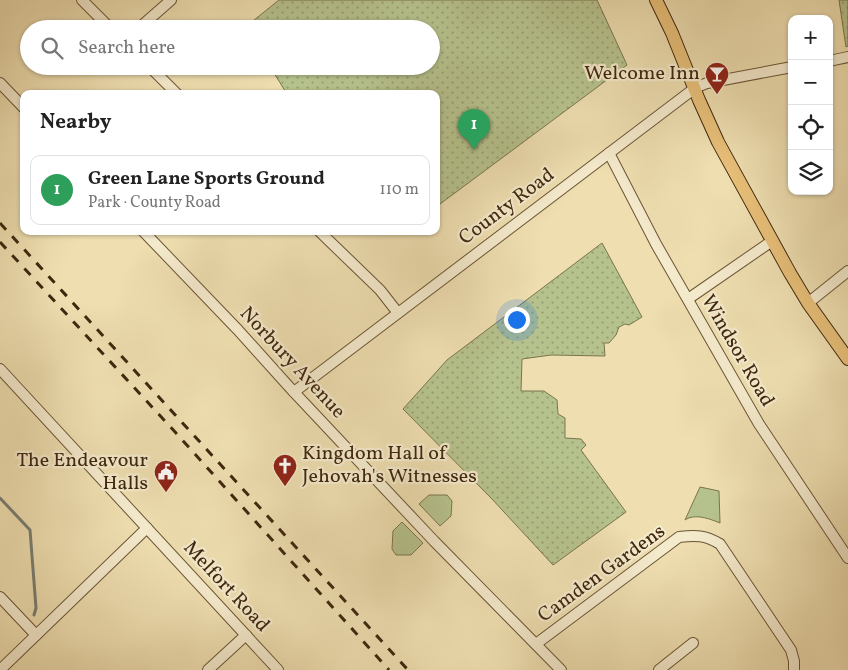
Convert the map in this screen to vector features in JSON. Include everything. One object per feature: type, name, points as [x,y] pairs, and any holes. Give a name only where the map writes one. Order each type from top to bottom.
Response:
[{"type":"main road","points":[[656,0],[676,40],[718,142],[808,303],[848,360]]},
{"type":"street","points":[[82,0],[102,20]]},
{"type":"street","points":[[148,20],[171,0]]},
{"type":"street","points":[[833,60],[848,57]]},
{"type":"street","name":"County Road","points":[[294,392],[695,88],[707,82],[788,68]]},
{"type":"street","points":[[158,75],[173,90]]},
{"type":"street","points":[[0,83],[20,104]]},
{"type":"street","name":"Windsor Road","points":[[609,153],[656,244],[758,424],[848,558]]},
{"type":"street","name":"Norbury Avenue","points":[[147,235],[434,541],[561,670]]},
{"type":"street","points":[[323,235],[380,290],[398,312]]},
{"type":"street","points":[[688,299],[772,241]]},
{"type":"street","points":[[808,303],[848,271]]},
{"type":"street","name":"Melfort Road","points":[[0,369],[278,670]]},
{"type":"street","points":[[0,670],[147,528]]},
{"type":"street","name":"Camden Gardens","points":[[536,644],[678,537],[692,535],[708,537],[720,544],[791,650],[794,670]]},
{"type":"street","points":[[0,596],[36,635]]},
{"type":"street","points":[[208,670],[246,635]]},
{"type":"street","points":[[659,670],[694,643]]},
{"type":"green space","points":[[279,0],[597,0],[627,65],[440,204],[440,90],[285,90],[275,75],[440,75],[440,20],[254,20]]},
{"type":"green space","points":[[839,0],[848,0],[848,46],[846,47]]},
{"type":"green space","points":[[602,243],[642,317],[629,325],[625,324],[619,327],[616,335],[609,343],[604,343],[605,356],[551,355],[522,359],[521,391],[544,391],[557,400],[558,414],[565,418],[565,438],[581,439],[586,445],[581,450],[626,512],[553,565],[492,499],[403,409],[447,360]]},
{"type":"green space","points":[[700,487],[719,491],[720,523],[698,517],[685,520]]},
{"type":"green space","points":[[429,495],[447,495],[452,501],[451,516],[440,526],[419,504]]},
{"type":"green space","points":[[402,522],[423,543],[411,555],[396,555],[392,549],[393,531]]},
{"type":"waterway","points":[[0,498],[30,530],[36,608],[34,615]]},
{"type":"railway","points":[[0,223],[408,670]]},
{"type":"railway","points":[[0,242],[176,433],[389,670]]},
{"type":"place","name":"Welcome Inn","points":[[717,95]]},
{"type":"place","name":"Green Lane Sports Ground","points":[[474,150]]},
{"type":"place","name":"Kingdom Hall of Jehovah's Witnesses","points":[[285,487]]},
{"type":"place","name":"The Endeavour Halls","points":[[166,493]]}]
